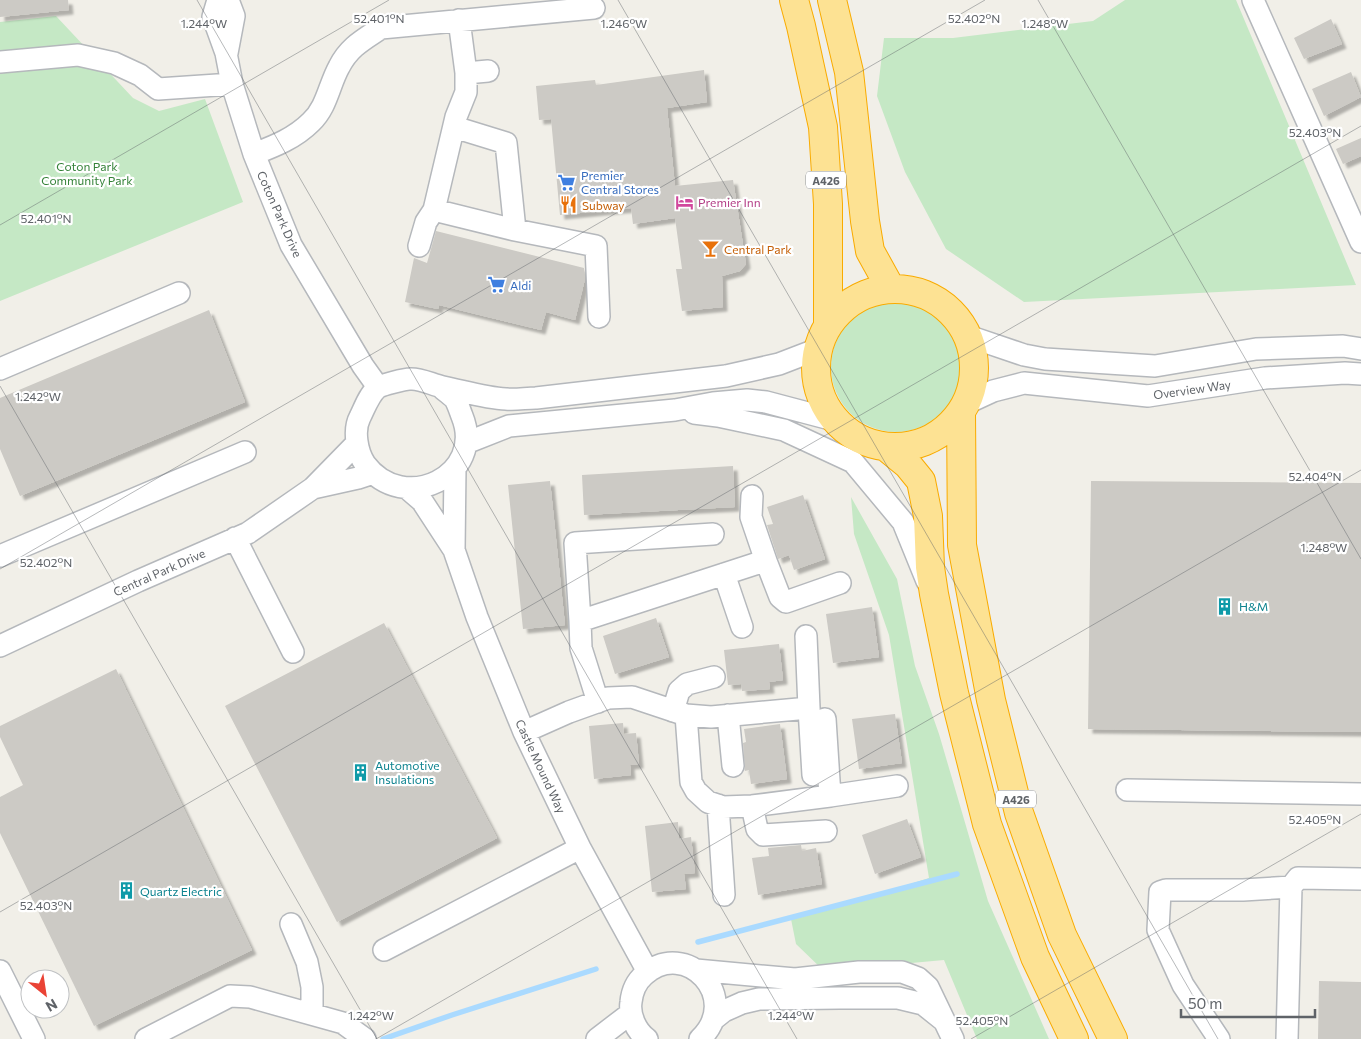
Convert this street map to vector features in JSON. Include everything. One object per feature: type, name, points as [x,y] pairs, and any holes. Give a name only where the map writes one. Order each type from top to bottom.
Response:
[{"type":"highway","name":"A426","points":[[832,0],[849,72],[870,251],[891,289]]},
{"type":"highway","name":"A426","points":[[795,5],[822,127],[828,204],[823,337]]},
{"type":"highway","points":[[891,289],[914,291],[936,300],[955,316],[968,336],[974,358],[974,381],[964,408],[947,429],[928,440],[908,447],[886,447],[867,443],[849,433],[834,420],[821,398],[816,374],[823,337],[845,307],[866,294],[891,289]]},
{"type":"highway","name":"A426","points":[[964,408],[962,545],[991,700],[1019,814],[1062,935],[1113,1039]]},
{"type":"highway","name":"A426","points":[[886,447],[908,465],[921,481],[928,516],[930,567],[934,594],[954,693],[987,824],[1035,956],[1074,1039]]},
{"type":"street","name":"Coton Park Drive","points":[[218,0],[213,17],[226,53],[232,84],[254,154],[291,245],[363,366],[378,387]]},
{"type":"street","name":"Coton Park Drive","points":[[226,53],[234,16],[228,0]]},
{"type":"street","points":[[1253,0],[1361,242]]},
{"type":"street","points":[[254,154],[290,140],[312,121],[326,102],[339,66],[354,45],[381,28],[594,8]]},
{"type":"street","points":[[419,246],[429,216],[434,210],[454,126],[466,92],[466,74],[459,20]]},
{"type":"street","points":[[0,62],[78,55],[114,63],[140,75],[158,89],[232,84]]},
{"type":"street","points":[[466,74],[488,71]]},
{"type":"street","points":[[454,126],[506,143],[515,230]]},
{"type":"street","points":[[434,210],[515,230],[596,246],[600,317]]},
{"type":"street","points":[[0,369],[179,294]]},
{"type":"street","points":[[968,336],[1024,355],[1045,359],[1155,366],[1256,349],[1343,346],[1361,349]]},
{"type":"street","points":[[441,387],[456,400],[466,427],[466,443],[462,456],[455,468],[438,482],[408,489],[386,483],[373,474],[364,461],[357,443],[358,421],[369,398],[378,387],[410,378],[441,387],[505,399],[536,398],[726,376],[779,364],[823,337]]},
{"type":"street","name":"Overview Way","points":[[964,408],[993,391],[1024,383],[1148,396],[1265,378],[1346,373],[1361,374]]},
{"type":"street","points":[[466,443],[509,426],[675,410],[713,403],[747,400],[774,404],[834,420]]},
{"type":"street","points":[[675,410],[718,416],[784,430],[853,462],[903,522],[934,594]]},
{"type":"street","name":"Central Park Drive","points":[[0,646],[138,580],[248,533],[313,488],[357,443]]},
{"type":"street","points":[[0,556],[245,452]]},
{"type":"street","name":"Castle Mound Way","points":[[454,550],[455,468]]},
{"type":"street","name":"Central Park Drive","points":[[313,488],[373,474]]},
{"type":"street","name":"Castle Mound Way","points":[[408,489],[422,501],[454,550],[477,618],[524,732],[580,848],[648,972]]},
{"type":"street","points":[[752,496],[751,517],[761,563],[780,597],[786,602],[840,583]]},
{"type":"street","points":[[598,702],[580,648],[575,543],[712,534]]},
{"type":"street","points":[[234,538],[293,652]]},
{"type":"street","points":[[580,621],[761,563]]},
{"type":"street","points":[[724,574],[742,627]]},
{"type":"street","points":[[806,636],[830,796]]},
{"type":"street","points":[[714,677],[687,684],[679,691],[680,713],[691,782],[696,792],[708,802],[723,807],[752,806],[897,786]]},
{"type":"street","points":[[524,732],[608,698],[632,697],[680,713],[719,716],[817,714]]},
{"type":"street","points":[[814,775],[817,714]]},
{"type":"street","points":[[719,716],[733,766]]},
{"type":"street","points":[[1127,790],[1361,794]]},
{"type":"street","points":[[718,805],[724,895]]},
{"type":"street","points":[[752,806],[757,829],[763,835],[826,831]]},
{"type":"street","points":[[384,950],[580,848]]},
{"type":"street","points":[[1287,1039],[1291,886],[1298,878],[1361,879]]},
{"type":"street","points":[[1219,1039],[1183,985],[1158,930],[1160,892],[1166,890],[1243,890],[1291,886]]},
{"type":"street","points":[[291,924],[307,962],[312,987],[312,1014]]},
{"type":"street","points":[[647,1039],[636,1026],[630,1004],[636,986],[648,972],[659,965],[672,963],[684,964],[696,970],[707,979],[714,992],[716,1005],[714,1019],[707,1032],[700,1039]]},
{"type":"street","points":[[696,970],[795,979],[859,972],[902,972],[918,978],[928,988],[949,1030]]},
{"type":"street","points":[[0,971],[34,1039]]},
{"type":"street","points":[[146,1039],[230,996],[250,997],[343,1023],[365,1039]]},
{"type":"street","points":[[714,1019],[724,1011],[742,1003],[760,999],[898,998],[923,1004],[949,1030]]},
{"type":"street","points":[[597,1039],[631,1013]]},
{"type":"green space","points":[[1125,0],[1236,0],[1356,285],[1024,302],[946,249],[905,172],[877,96],[884,38],[953,38],[1093,21]]},
{"type":"green space","name":"Coton Park Community Park","points":[[56,16],[133,98],[159,111],[205,99],[243,202],[0,301],[0,22]]},
{"type":"green space","points":[[896,302],[921,307],[942,321],[956,342],[961,367],[956,392],[942,413],[921,427],[896,432],[871,427],[850,413],[836,392],[831,367],[836,342],[850,321],[871,307]]},
{"type":"green space","points":[[851,497],[897,579],[915,666],[939,734],[988,901],[1049,1039],[977,1039],[944,960],[824,971],[796,944],[791,919],[836,908],[929,878],[889,635],[854,534]]},
{"type":"building","points":[[0,0],[68,0],[69,10],[0,17]]},
{"type":"building","points":[[1331,19],[1342,44],[1304,59],[1294,38]]},
{"type":"building","points":[[704,70],[707,102],[667,108],[675,186],[733,180],[746,264],[740,271],[722,276],[723,307],[682,311],[676,269],[682,269],[675,218],[633,224],[631,208],[560,215],[551,119],[539,120],[536,86],[595,80],[596,85]]},
{"type":"building","points":[[1351,72],[1361,97],[1324,116],[1312,89]]},
{"type":"building","points":[[1361,138],[1361,156],[1343,164],[1336,149]]},
{"type":"building","name":"Aldi","points":[[436,231],[584,268],[585,279],[575,320],[546,312],[541,330],[439,305],[438,309],[405,302],[414,258],[427,263]]},
{"type":"building","points":[[209,310],[245,402],[20,496],[0,449],[0,398]]},
{"type":"building","points":[[733,466],[735,507],[584,515],[582,475]]},
{"type":"building","points":[[550,481],[565,625],[523,629],[508,485]]},
{"type":"building","name":"H&M","points":[[1091,481],[1361,483],[1361,732],[1088,729]]},
{"type":"building","points":[[803,495],[825,559],[794,570],[789,555],[778,559],[767,525],[773,524],[767,507]]},
{"type":"building","points":[[872,607],[879,657],[833,663],[826,614]]},
{"type":"building","points":[[656,618],[669,657],[615,674],[603,636]]},
{"type":"building","name":"Automotive Insulations","points":[[384,623],[497,838],[337,922],[225,706]]},
{"type":"building","points":[[779,644],[783,680],[769,682],[770,689],[742,691],[741,684],[728,685],[724,650]]},
{"type":"building","name":"Quartz Electric","points":[[116,669],[252,950],[94,1026],[70,977],[70,969],[66,969],[0,833],[0,797],[23,785],[0,737],[0,726]]},
{"type":"building","points":[[895,714],[902,763],[859,769],[852,719]]},
{"type":"building","points":[[623,723],[624,734],[636,733],[639,764],[630,765],[631,775],[594,779],[589,726]]},
{"type":"building","points":[[780,724],[787,779],[751,784],[749,770],[745,771],[743,743],[746,742],[744,729]]},
{"type":"building","points":[[907,819],[921,857],[875,874],[862,835]]},
{"type":"building","points":[[678,822],[679,839],[691,837],[695,873],[684,874],[686,889],[652,892],[645,826]]},
{"type":"building","points":[[801,845],[802,851],[816,848],[822,884],[758,895],[752,858],[769,856],[768,848]]},
{"type":"building","points":[[1319,981],[1361,982],[1361,1039],[1318,1039]]},
{"type":"waterway","points":[[698,942],[957,874]]},
{"type":"waterway","points":[[383,1039],[596,969]]},
{"type":"place","name":"Premier Central Stores","points":[[567,182]]},
{"type":"place","name":"Premier Inn","points":[[684,202]]},
{"type":"place","name":"Subway","points":[[568,205]]},
{"type":"place","name":"Central Park","points":[[710,249]]},
{"type":"place","name":"Aldi","points":[[496,285]]},
{"type":"place","name":"H&M","points":[[1225,606]]},
{"type":"place","name":"Automotive Insulations","points":[[361,772]]},
{"type":"place","name":"Quartz Electric","points":[[126,891]]}]
